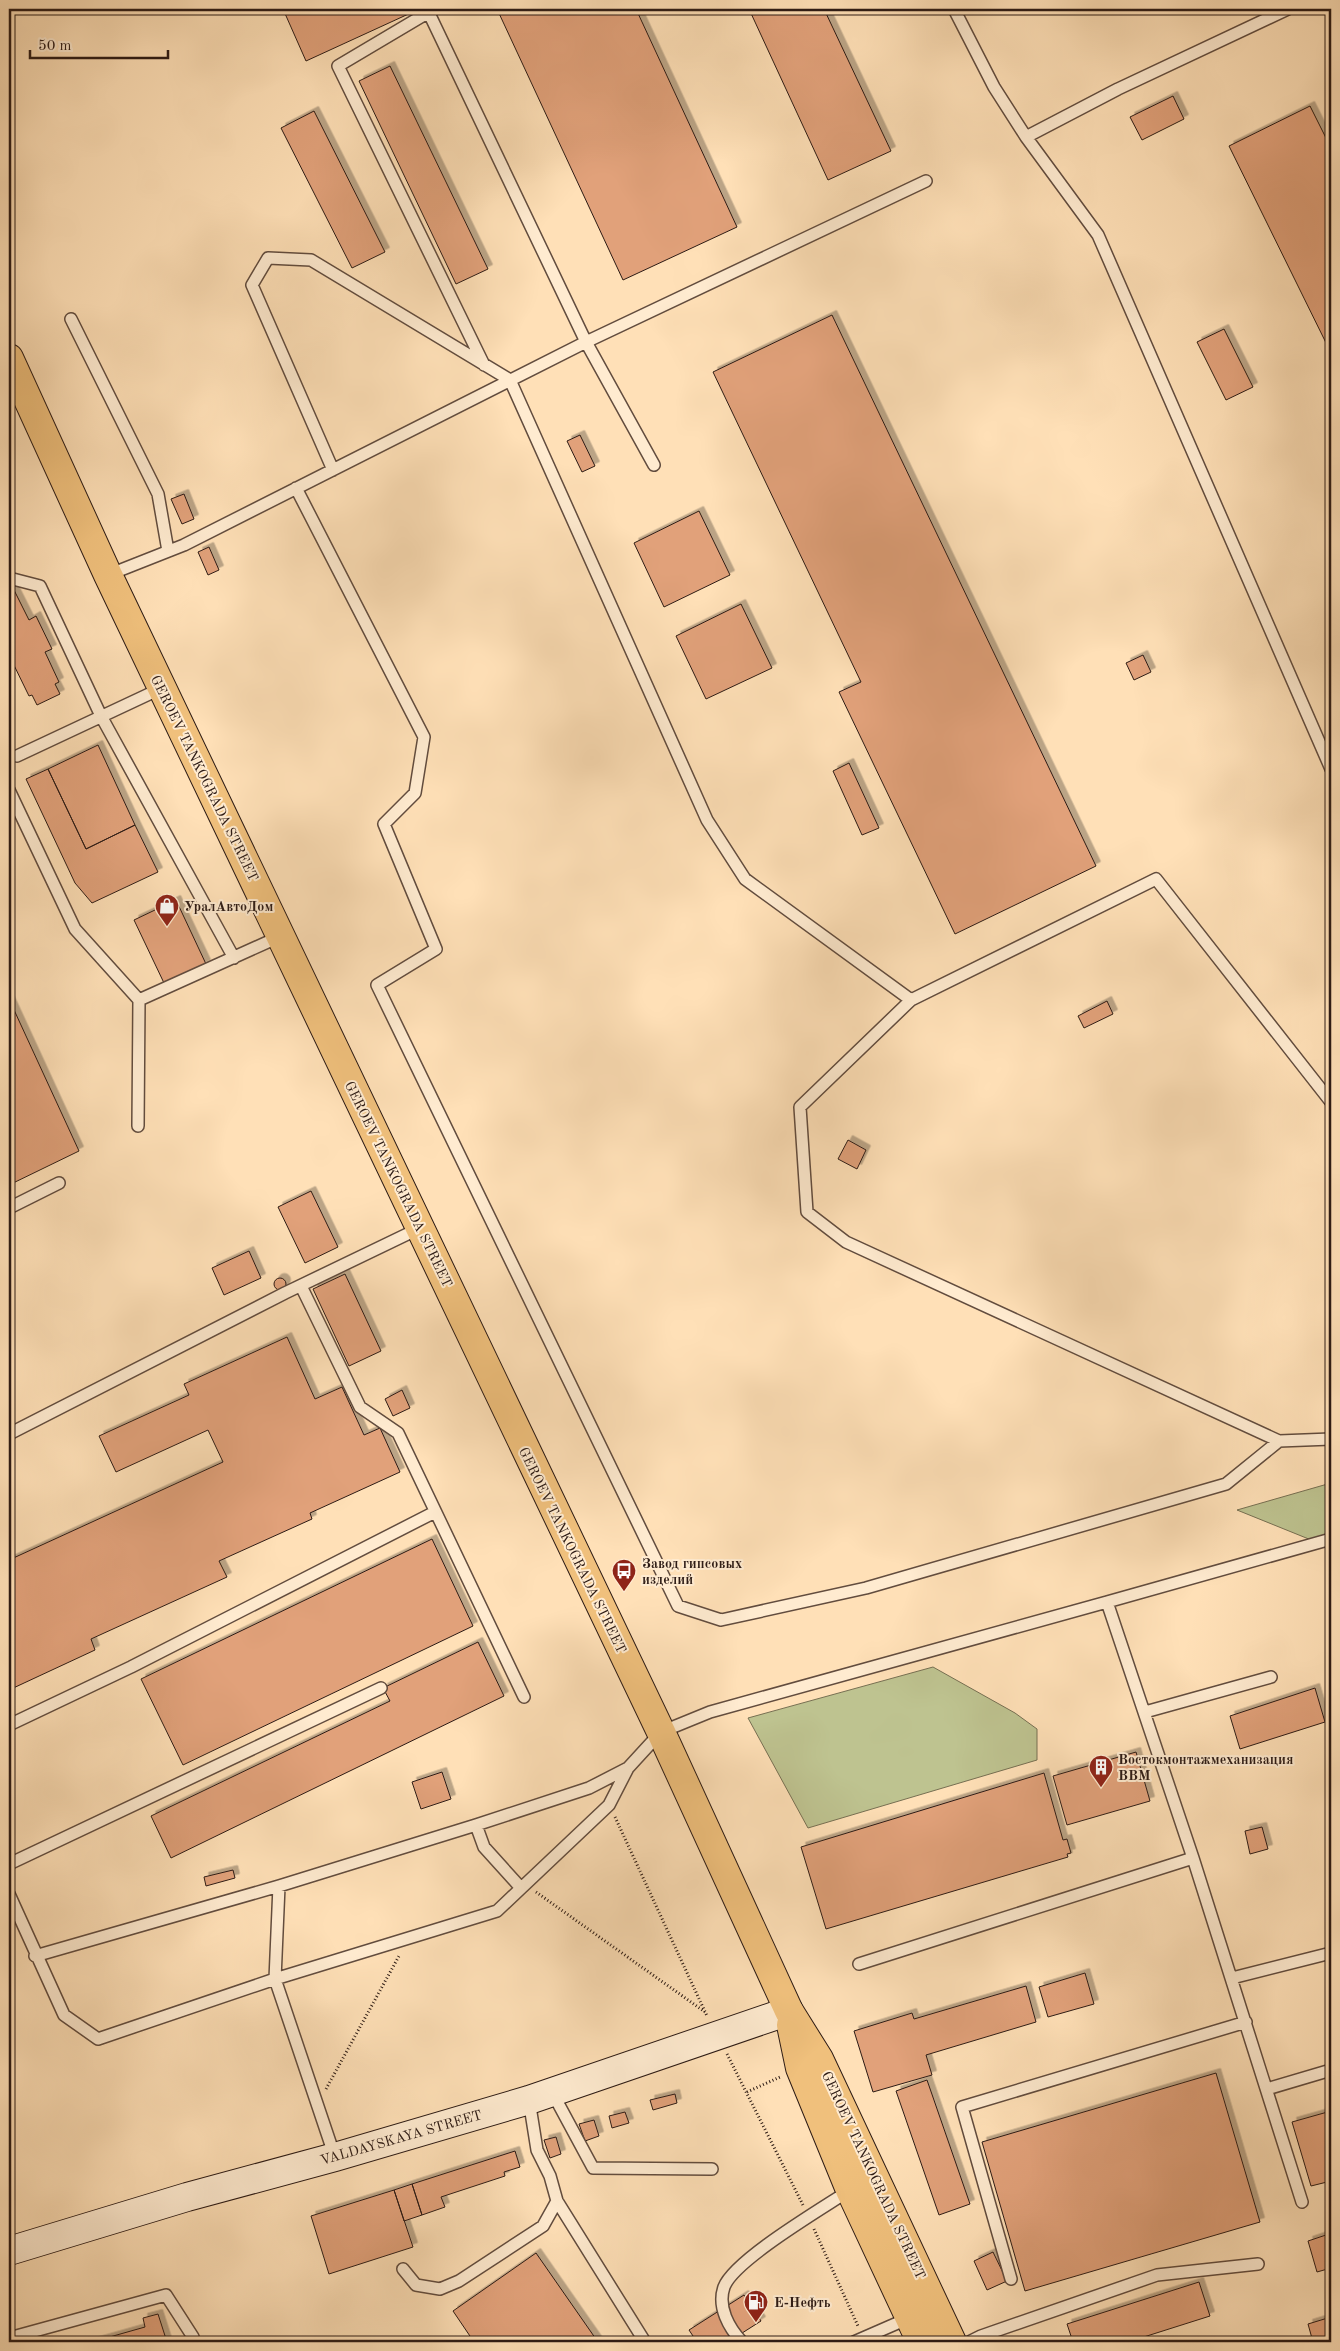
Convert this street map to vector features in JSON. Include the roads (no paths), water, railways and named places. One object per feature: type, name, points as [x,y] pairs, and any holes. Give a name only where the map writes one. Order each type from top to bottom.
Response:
[{"type":"main road","name":"GEROEV TANKOGRADA STREET","points":[[9,358],[108,575],[661,1732],[788,2011],[819,2059],[952,2342]]},
{"type":"main road","name":"GEROEV TANKOGRADA STREET","points":[[788,2011],[800,2068],[850,2190],[915,2330]]},
{"type":"street","name":"VALDAYSKAYA STREET","points":[[9,2251],[187,2197],[335,2157],[540,2096],[711,2024],[788,2011]]},
{"type":"lane","points":[[954,9],[994,88],[1026,137],[1098,235],[1331,769]]},
{"type":"lane","points":[[1026,137],[1118,89],[1288,9]]},
{"type":"lane","points":[[484,365],[338,66],[428,10],[586,342],[654,465]]},
{"type":"lane","points":[[108,575],[168,551],[586,342],[926,181]]},
{"type":"lane","points":[[333,470],[252,285],[268,258],[311,260],[510,380],[708,820],[745,879],[911,1000]]},
{"type":"lane","points":[[71,319],[158,494],[168,551]]},
{"type":"lane","points":[[296,488],[424,737],[415,792],[384,824],[436,949],[377,984],[678,1606],[721,1620],[866,1588],[1226,1484],[1279,1441]]},
{"type":"lane","points":[[9,578],[40,586],[101,716],[234,958]]},
{"type":"lane","points":[[17,756],[162,688]]},
{"type":"lane","points":[[9,790],[75,929],[139,1000],[138,1126]]},
{"type":"lane","points":[[1331,1102],[1156,880],[911,1000],[800,1108],[807,1212],[846,1242],[1279,1441],[1331,1438]]},
{"type":"lane","points":[[139,1000],[280,936]]},
{"type":"lane","points":[[9,1208],[60,1184]]},
{"type":"lane","points":[[9,1434],[420,1228]]},
{"type":"lane","points":[[301,1286],[360,1407],[398,1433],[524,1697]]},
{"type":"lane","points":[[9,1725],[130,1667],[435,1512]]},
{"type":"lane","points":[[9,1894],[35,1956],[64,2015],[98,2039],[276,1979],[497,1911],[609,1806],[628,1768],[661,1732],[710,1712],[1331,1539]]},
{"type":"lane","points":[[1107,1602],[1146,1712],[1302,2202]]},
{"type":"lane","points":[[1146,1712],[1271,1677]]},
{"type":"lane","points":[[9,1864],[381,1688]]},
{"type":"lane","points":[[35,1956],[279,1886],[476,1824],[589,1788],[628,1768]]},
{"type":"lane","points":[[476,1824],[484,1847],[523,1886]]},
{"type":"lane","points":[[858,1964],[1193,1858]]},
{"type":"lane","points":[[279,1886],[276,1979],[335,2157]]},
{"type":"lane","points":[[1232,1978],[1331,1953]]},
{"type":"lane","points":[[1011,2279],[962,2107],[1246,2022]]},
{"type":"lane","points":[[1266,2089],[1331,2070]]},
{"type":"lane","points":[[540,2096],[593,2168],[712,2169]]},
{"type":"lane","points":[[540,2096],[537,2150],[550,2176],[557,2201],[645,2342]]},
{"type":"lane","points":[[742,2342],[727,2322],[721,2303],[724,2286],[742,2263],[850,2190]]},
{"type":"lane","points":[[403,2269],[416,2285],[440,2288],[460,2281],[543,2226],[557,2201]]},
{"type":"lane","points":[[969,2342],[981,2336],[1157,2275],[1258,2264]]},
{"type":"lane","points":[[9,2338],[166,2295],[193,2337],[190,2342]]},
{"type":"lane","points":[[859,2340],[915,2330]]},
{"type":"place","name":"УралАвтоДом","points":[[167,927]]},
{"type":"place","name":"Завод гипсовых изделий","points":[[624,1592]]},
{"type":"place","name":"Востокмонтажмеханизация ВВМ","points":[[1101,1788]]},
{"type":"place","name":"E-Нефть","points":[[756,2323]]}]
